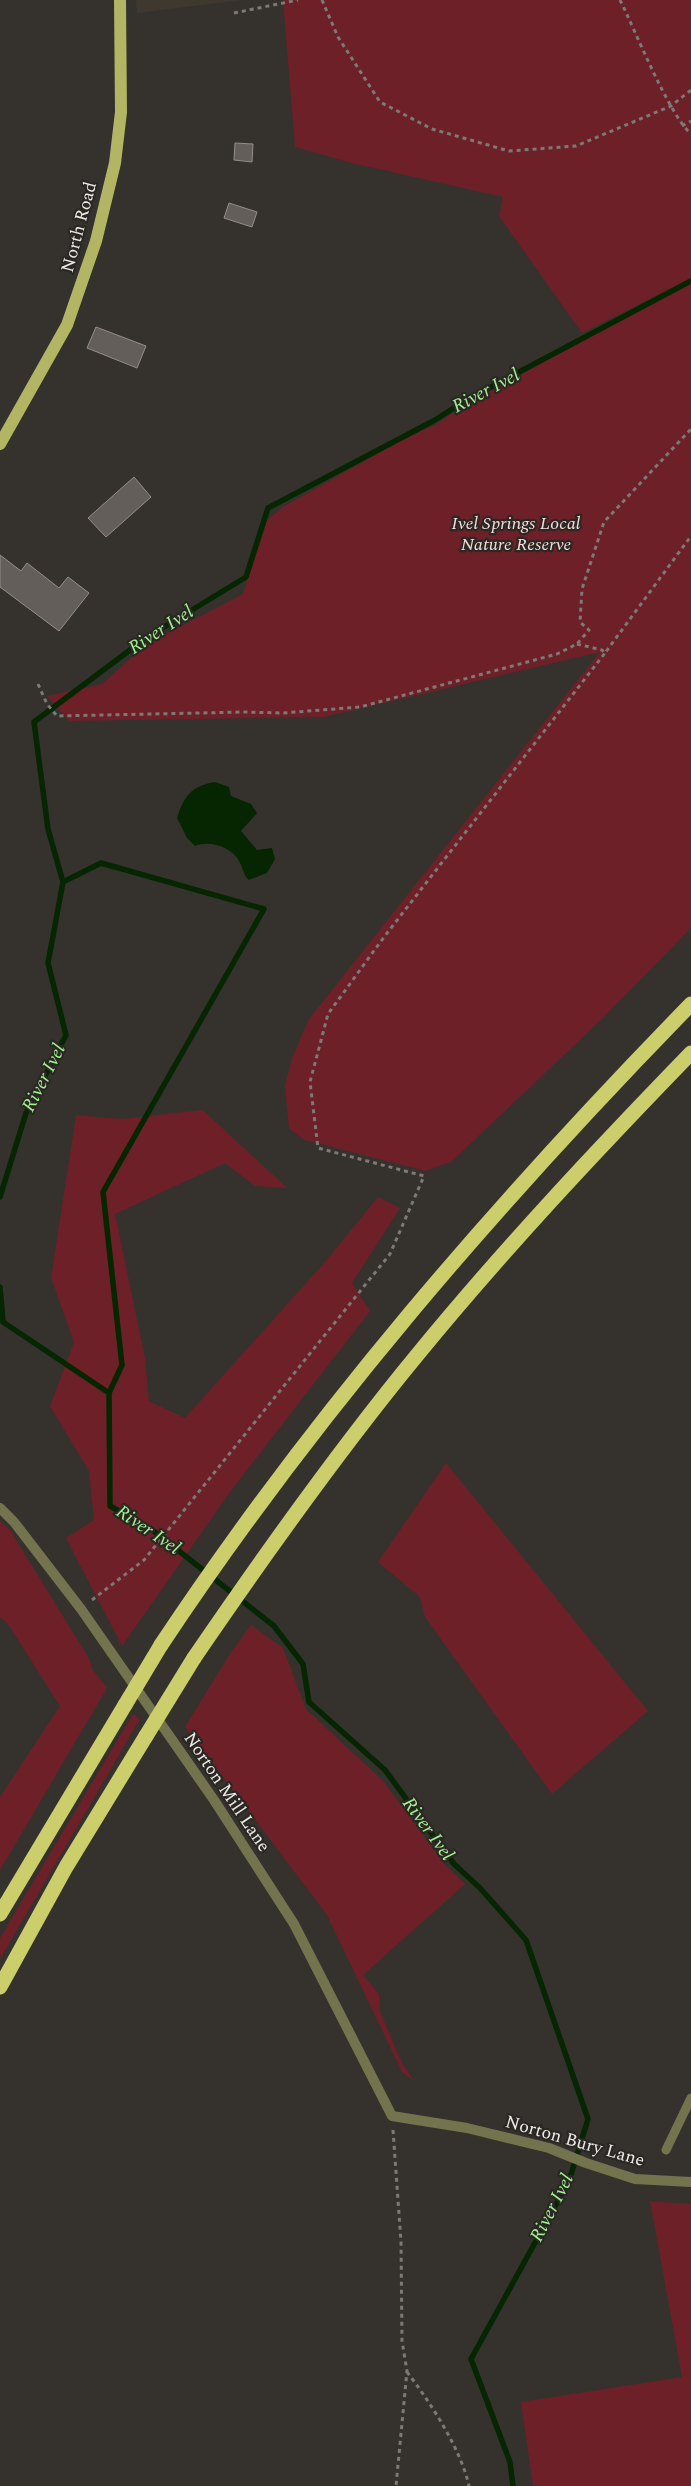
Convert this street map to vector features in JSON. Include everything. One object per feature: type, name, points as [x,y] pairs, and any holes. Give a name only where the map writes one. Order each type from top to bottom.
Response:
[{"type":"highway","points":[[0,1914],[161,1644],[234,1538],[311,1434],[453,1260],[552,1149],[691,1004]]},
{"type":"highway","points":[[0,1987],[66,1867],[194,1658],[274,1542],[418,1354],[576,1172],[691,1053]]},
{"type":"main road","name":"North Road","points":[[0,444],[67,325],[96,240],[115,163],[121,112],[120,0]]},
{"type":"street","name":"Norton Mill Lane","points":[[0,1508],[14,1522],[81,1609],[214,1800],[294,1924],[392,2116]]},
{"type":"street","name":"Norton Bury Lane","points":[[392,2116],[467,2128],[549,2148],[586,2163],[635,2178],[691,2182]]},
{"type":"lane","points":[[666,2150],[691,2098]]},
{"type":"path","points":[[234,13],[298,0]]},
{"type":"path","points":[[322,0],[338,37],[380,102],[432,129],[509,151],[576,146],[671,106],[691,90]]},
{"type":"path","points":[[620,0],[671,106],[682,126],[691,134]]},
{"type":"path","points":[[682,126],[691,120]]},
{"type":"path","points":[[38,684],[47,704],[57,716],[245,712],[283,713],[360,707],[557,654],[577,644],[589,630],[580,622],[582,589],[604,522],[691,430]]},
{"type":"path","points":[[81,1609],[144,1560],[390,1254],[424,1176],[318,1148],[310,1082],[328,1014],[384,937],[605,653],[691,536]]},
{"type":"path","points":[[577,644],[602,650],[605,653]]},
{"type":"path","points":[[392,2116],[401,2242],[402,2341],[407,2371],[396,2486]]},
{"type":"path","points":[[407,2371],[431,2403],[466,2473],[469,2486]]},
{"type":"shaded area","points":[[136,0],[242,0],[137,13]]},
{"type":"shaded area","points":[[215,782],[229,787],[231,796],[251,804],[257,813],[241,831],[257,850],[272,848],[275,859],[267,873],[249,880],[237,857],[232,853],[220,846],[201,844],[195,846],[187,838],[177,818],[186,798],[194,789]]},
{"type":"green space","points":[[283,0],[691,0],[691,278],[582,333],[499,216],[503,197],[352,163],[295,147]]},
{"type":"green space","name":"Ivel Springs Local Nature Reserve","points":[[691,282],[691,928],[602,1019],[451,1162],[425,1171],[305,1140],[289,1129],[285,1086],[292,1058],[309,1019],[600,652],[324,717],[69,721],[47,696],[102,684],[147,644],[243,594],[265,522],[283,507],[400,441],[437,424],[461,407]]},
{"type":"green space","points":[[203,1110],[287,1188],[255,1186],[225,1163],[115,1214],[145,1358],[149,1401],[185,1418],[325,1262],[378,1197],[400,1208],[352,1283],[370,1311],[230,1492],[122,1646],[66,1538],[94,1520],[89,1471],[50,1406],[74,1342],[51,1278],[76,1115],[122,1119]]},
{"type":"green space","points":[[446,1463],[648,1711],[552,1794],[425,1617],[420,1597],[378,1562]]},
{"type":"green space","points":[[0,1521],[10,1530],[90,1660],[92,1669],[107,1688],[0,1870],[0,1797],[60,1706],[8,1624],[0,1617]]},
{"type":"green space","points":[[251,1625],[283,1648],[306,1709],[384,1782],[445,1865],[465,1884],[363,1975],[379,1994],[380,2012],[401,2061],[414,2081],[402,2072],[327,1915],[185,1727],[231,1652]]},
{"type":"green space","points":[[133,1714],[140,1719],[0,1959],[0,1938]]},
{"type":"green space","points":[[650,2201],[691,2204],[691,2486],[533,2486],[521,2402],[682,2377]]},
{"type":"building","points":[[235,143],[253,144],[252,162],[234,160]]},
{"type":"building","points":[[229,203],[257,212],[252,227],[224,218]]},
{"type":"building","points":[[96,327],[146,346],[137,368],[87,348]]},
{"type":"building","points":[[134,477],[151,497],[106,537],[88,518]]},
{"type":"building","points":[[0,555],[21,571],[27,563],[59,588],[68,577],[89,593],[59,631],[0,587]]},
{"type":"waterway","name":"River Ivel","points":[[0,1197],[26,1113],[66,1035],[48,963],[63,882],[48,829],[34,722],[146,638],[246,577],[268,508],[691,281]]},
{"type":"waterway","points":[[63,882],[101,863],[264,909],[103,1192],[122,1365],[109,1393]]},
{"type":"waterway","name":"River Ivel","points":[[0,1287],[3,1322],[109,1393],[110,1506],[151,1529],[274,1626],[303,1664],[309,1702],[385,1770],[454,1864],[480,1888],[526,1940],[588,2119],[569,2181],[471,2359],[510,2462],[513,2486]]}]
